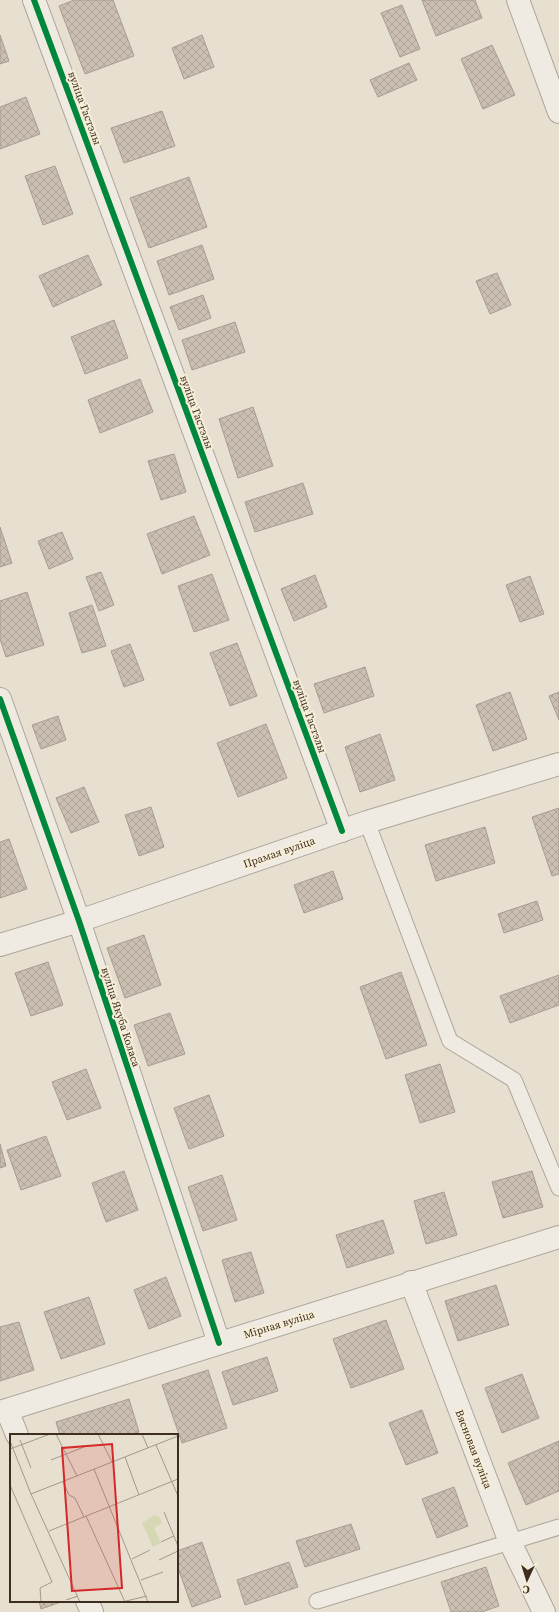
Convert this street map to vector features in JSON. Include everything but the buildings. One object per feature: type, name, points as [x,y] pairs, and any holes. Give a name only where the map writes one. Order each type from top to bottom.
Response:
[{"type":"street","name":"вуліца Гастэлы","points":[[34,0],[342,831]]},
{"type":"street","points":[[518,0],[559,112]]},
{"type":"street","name":"вуліца Якуба Коласа","points":[[0,699],[79,921],[219,1343]]},
{"type":"street","name":"Прамая вуліца","points":[[0,945],[79,921],[367,822],[559,764]]},
{"type":"street","name":"Мірная вуліца","points":[[3,1411],[411,1282],[559,1237]]},
{"type":"street","name":"Вясновая вуліца","points":[[411,1282],[510,1542],[544,1612]]},
{"type":"street","points":[[3,1411],[16,1434]]},
{"type":"street","points":[[87,1602],[92,1612]]},
{"type":"lane","points":[[367,822],[450,1041],[514,1080],[559,1188]]},
{"type":"lane","points":[[317,1601],[559,1527]]},
{"type":"cycle path","points":[[34,0],[342,831]]},
{"type":"cycle path","points":[[0,699],[79,921],[219,1343]]}]
